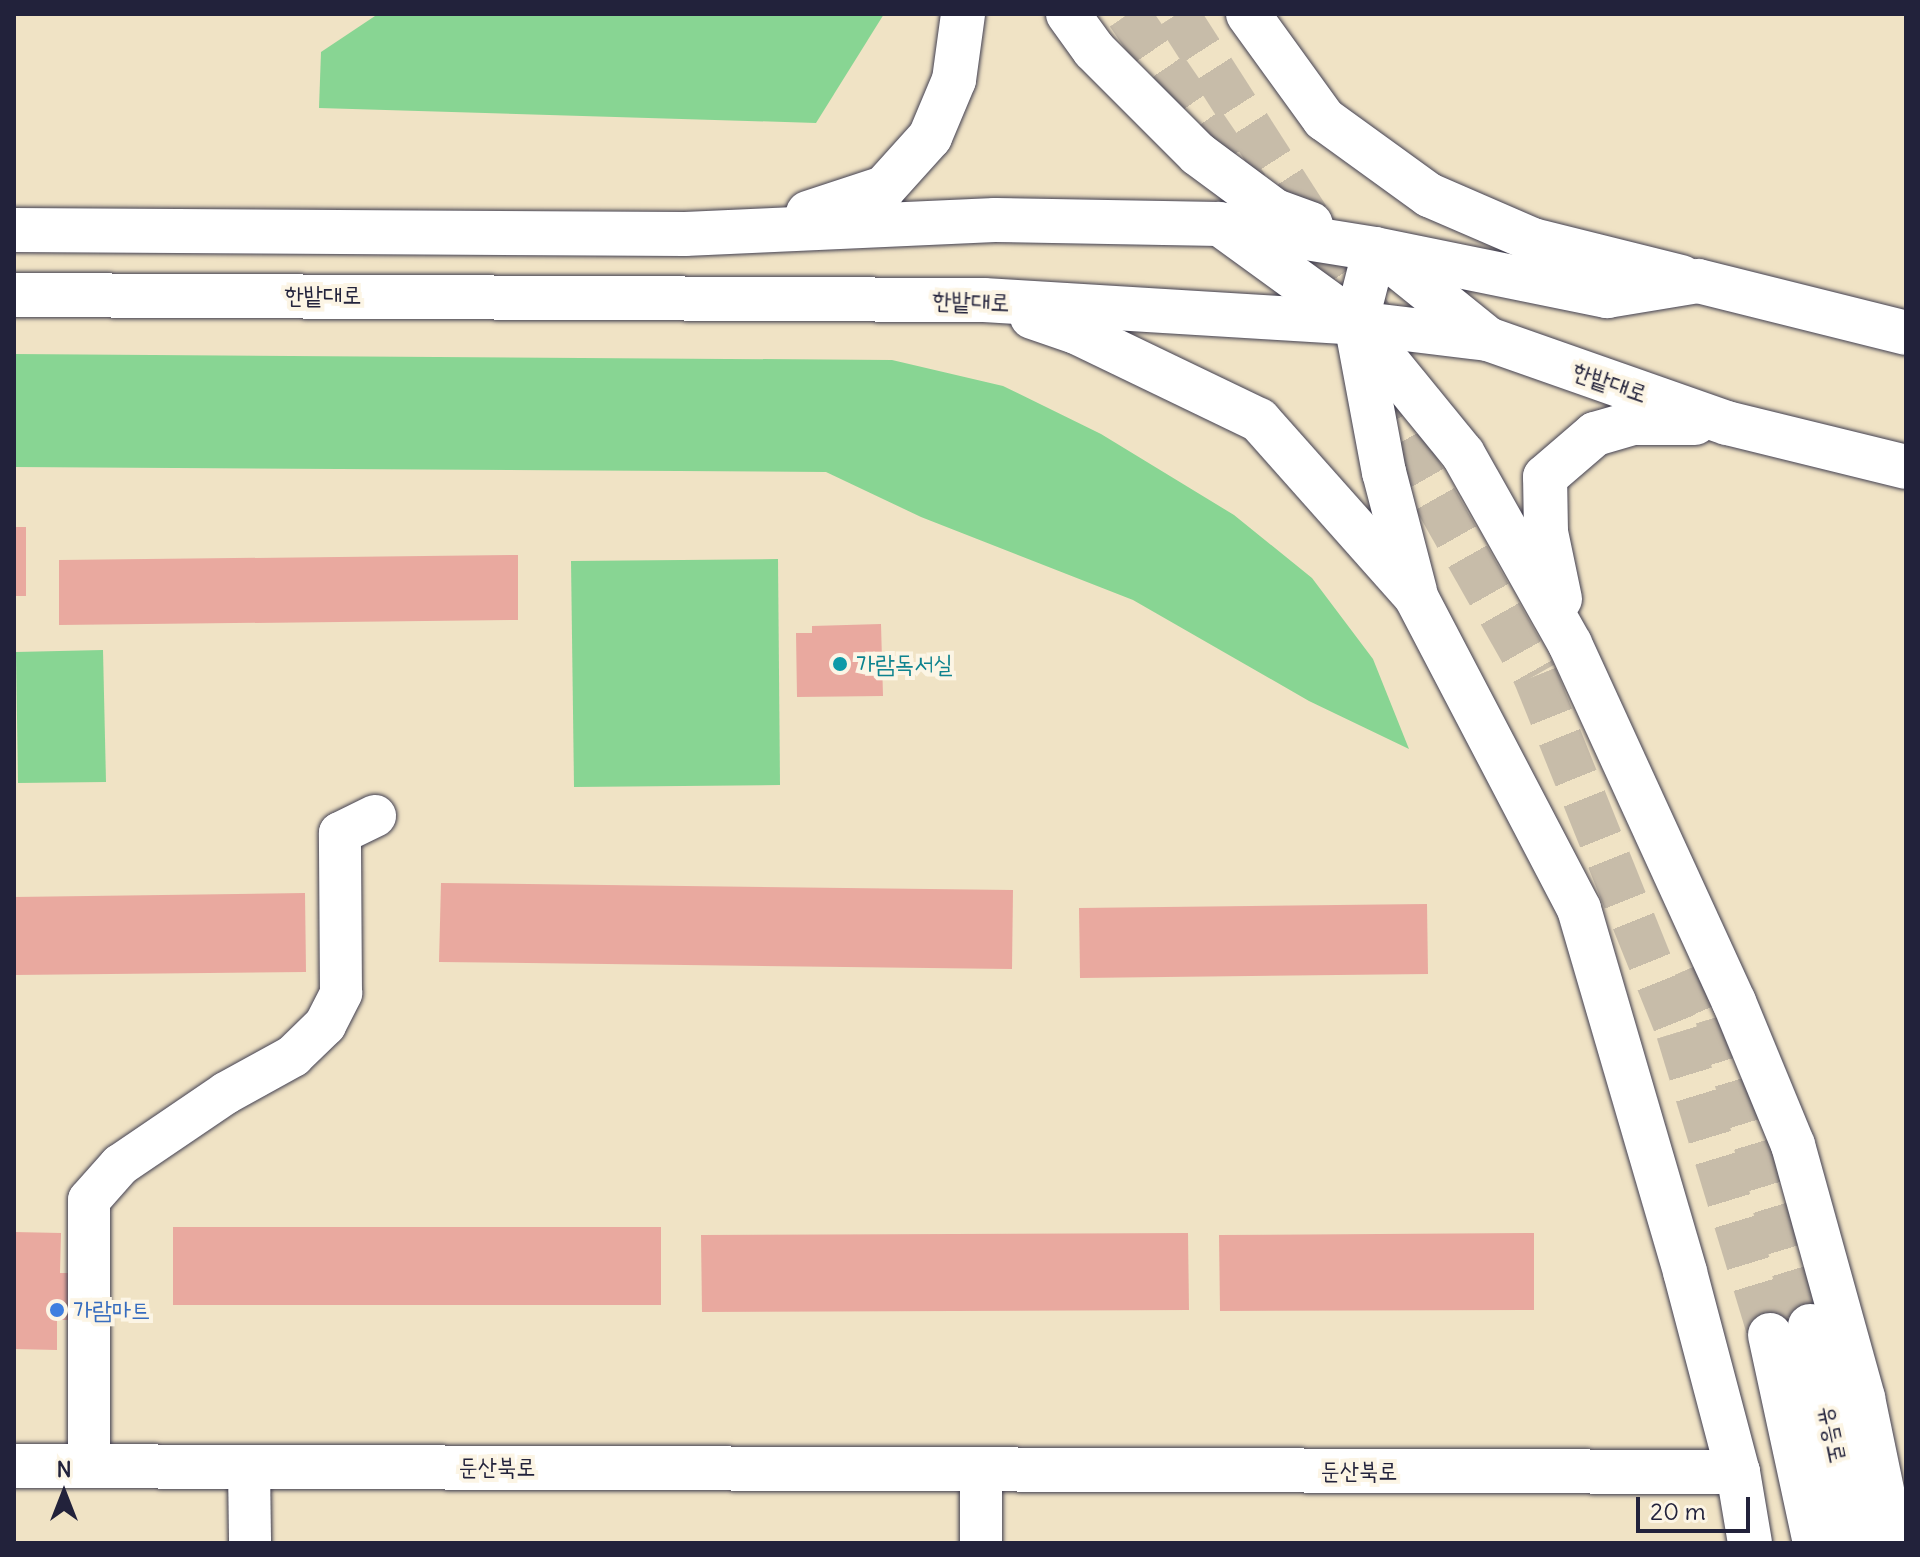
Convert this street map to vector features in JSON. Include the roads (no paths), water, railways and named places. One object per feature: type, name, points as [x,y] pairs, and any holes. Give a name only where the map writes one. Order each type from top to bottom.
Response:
[{"type":"main road","points":[[685,234],[819,211],[884,188],[930,137],[954,80],[963,14]]},
{"type":"main road","points":[[1068,14],[1094,50],[1198,154],[1275,211],[1375,249],[1488,339]]},
{"type":"main road","points":[[1248,14],[1324,119],[1429,195],[1533,240],[1906,333]]},
{"type":"main road","points":[[14,230],[685,234],[995,220],[1219,224],[1375,249],[1538,285],[1607,296],[1698,281]]},
{"type":"main road","points":[[1219,224],[1356,323],[1463,454],[1570,644],[1734,1002],[1793,1145],[1863,1398],[1893,1543]]},
{"type":"main road","points":[[1375,249],[1356,323],[1384,472],[1416,597],[1579,909],[1738,1472],[1750,1543]]},
{"type":"main road","name":"한밭대로","points":[[14,295],[984,300],[1356,323],[1488,339],[1727,423],[1906,467]]},
{"type":"main road","points":[[984,300],[1076,332],[1259,420],[1416,597]]},
{"type":"main road","points":[[1570,644],[1546,532],[1545,477],[1595,434],[1633,423],[1727,423]]},
{"type":"main road","name":"유등로","points":[[1815,1543],[1790,1330],[1857,1543]]},
{"type":"main road","name":"둔산북로","points":[[14,1466],[1738,1472]]},
{"type":"street","points":[[89,1466],[89,1200],[120,1165],[226,1093],[293,1056],[325,1025],[341,993],[340,833],[375,816]]},
{"type":"street","points":[[249,1467],[250,1543]]},
{"type":"street","points":[[981,1469],[981,1543]]},
{"type":"tunnel","points":[[1128,14],[1247,187]]},
{"type":"tunnel","points":[[1177,14],[1375,322]]},
{"type":"tunnel","points":[[1370,384],[1535,676],[1678,1032],[1770,1335]]},
{"type":"tunnel","points":[[1695,966],[1717,1017],[1810,1326]]},
{"type":"place","name":"가람독서실","points":[[840,664]]},
{"type":"place","name":"가람마트","points":[[57,1310]]}]
